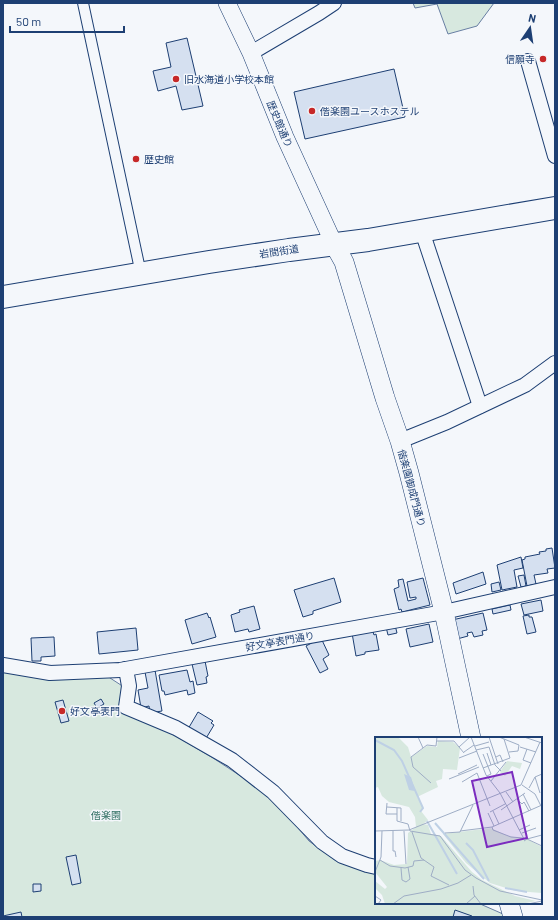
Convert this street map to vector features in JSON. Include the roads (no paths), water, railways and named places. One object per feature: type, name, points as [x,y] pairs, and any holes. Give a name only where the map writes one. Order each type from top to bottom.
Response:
[{"type":"main road","name":"岩間街道","points":[[3,297],[289,250],[357,242],[555,208]]},
{"type":"main road","name":"偕楽園御成門通り","points":[[334,244],[344,262],[409,473],[444,612],[471,737]]},
{"type":"street","points":[[83,3],[141,274]]},
{"type":"street","name":"歴史館通り","points":[[227,3],[251,53],[284,137],[334,244]]},
{"type":"street","points":[[251,53],[334,3]]},
{"type":"street","points":[[528,61],[555,156]]},
{"type":"street","points":[[422,231],[480,406]]},
{"type":"street","points":[[400,441],[447,422],[525,385],[555,363]]},
{"type":"street","name":"好文亭表門通り","points":[[3,665],[50,673],[120,670],[444,612],[555,587]]},
{"type":"street","points":[[126,669],[129,686],[126,707],[176,728],[232,760],[273,792],[322,842],[342,856],[375,867]]},
{"type":"place","name":"信願寺","points":[[543,59]]},
{"type":"place","name":"旧水海道小学校本館","points":[[176,79]]},
{"type":"place","name":"偕楽園ユースホステル","points":[[312,111]]},
{"type":"place","name":"歴史館","points":[[136,159]]},
{"type":"place","name":"好文亭表門","points":[[62,711]]},
{"type":"park label","name":"偕楽園","points":[[106,815]]}]
